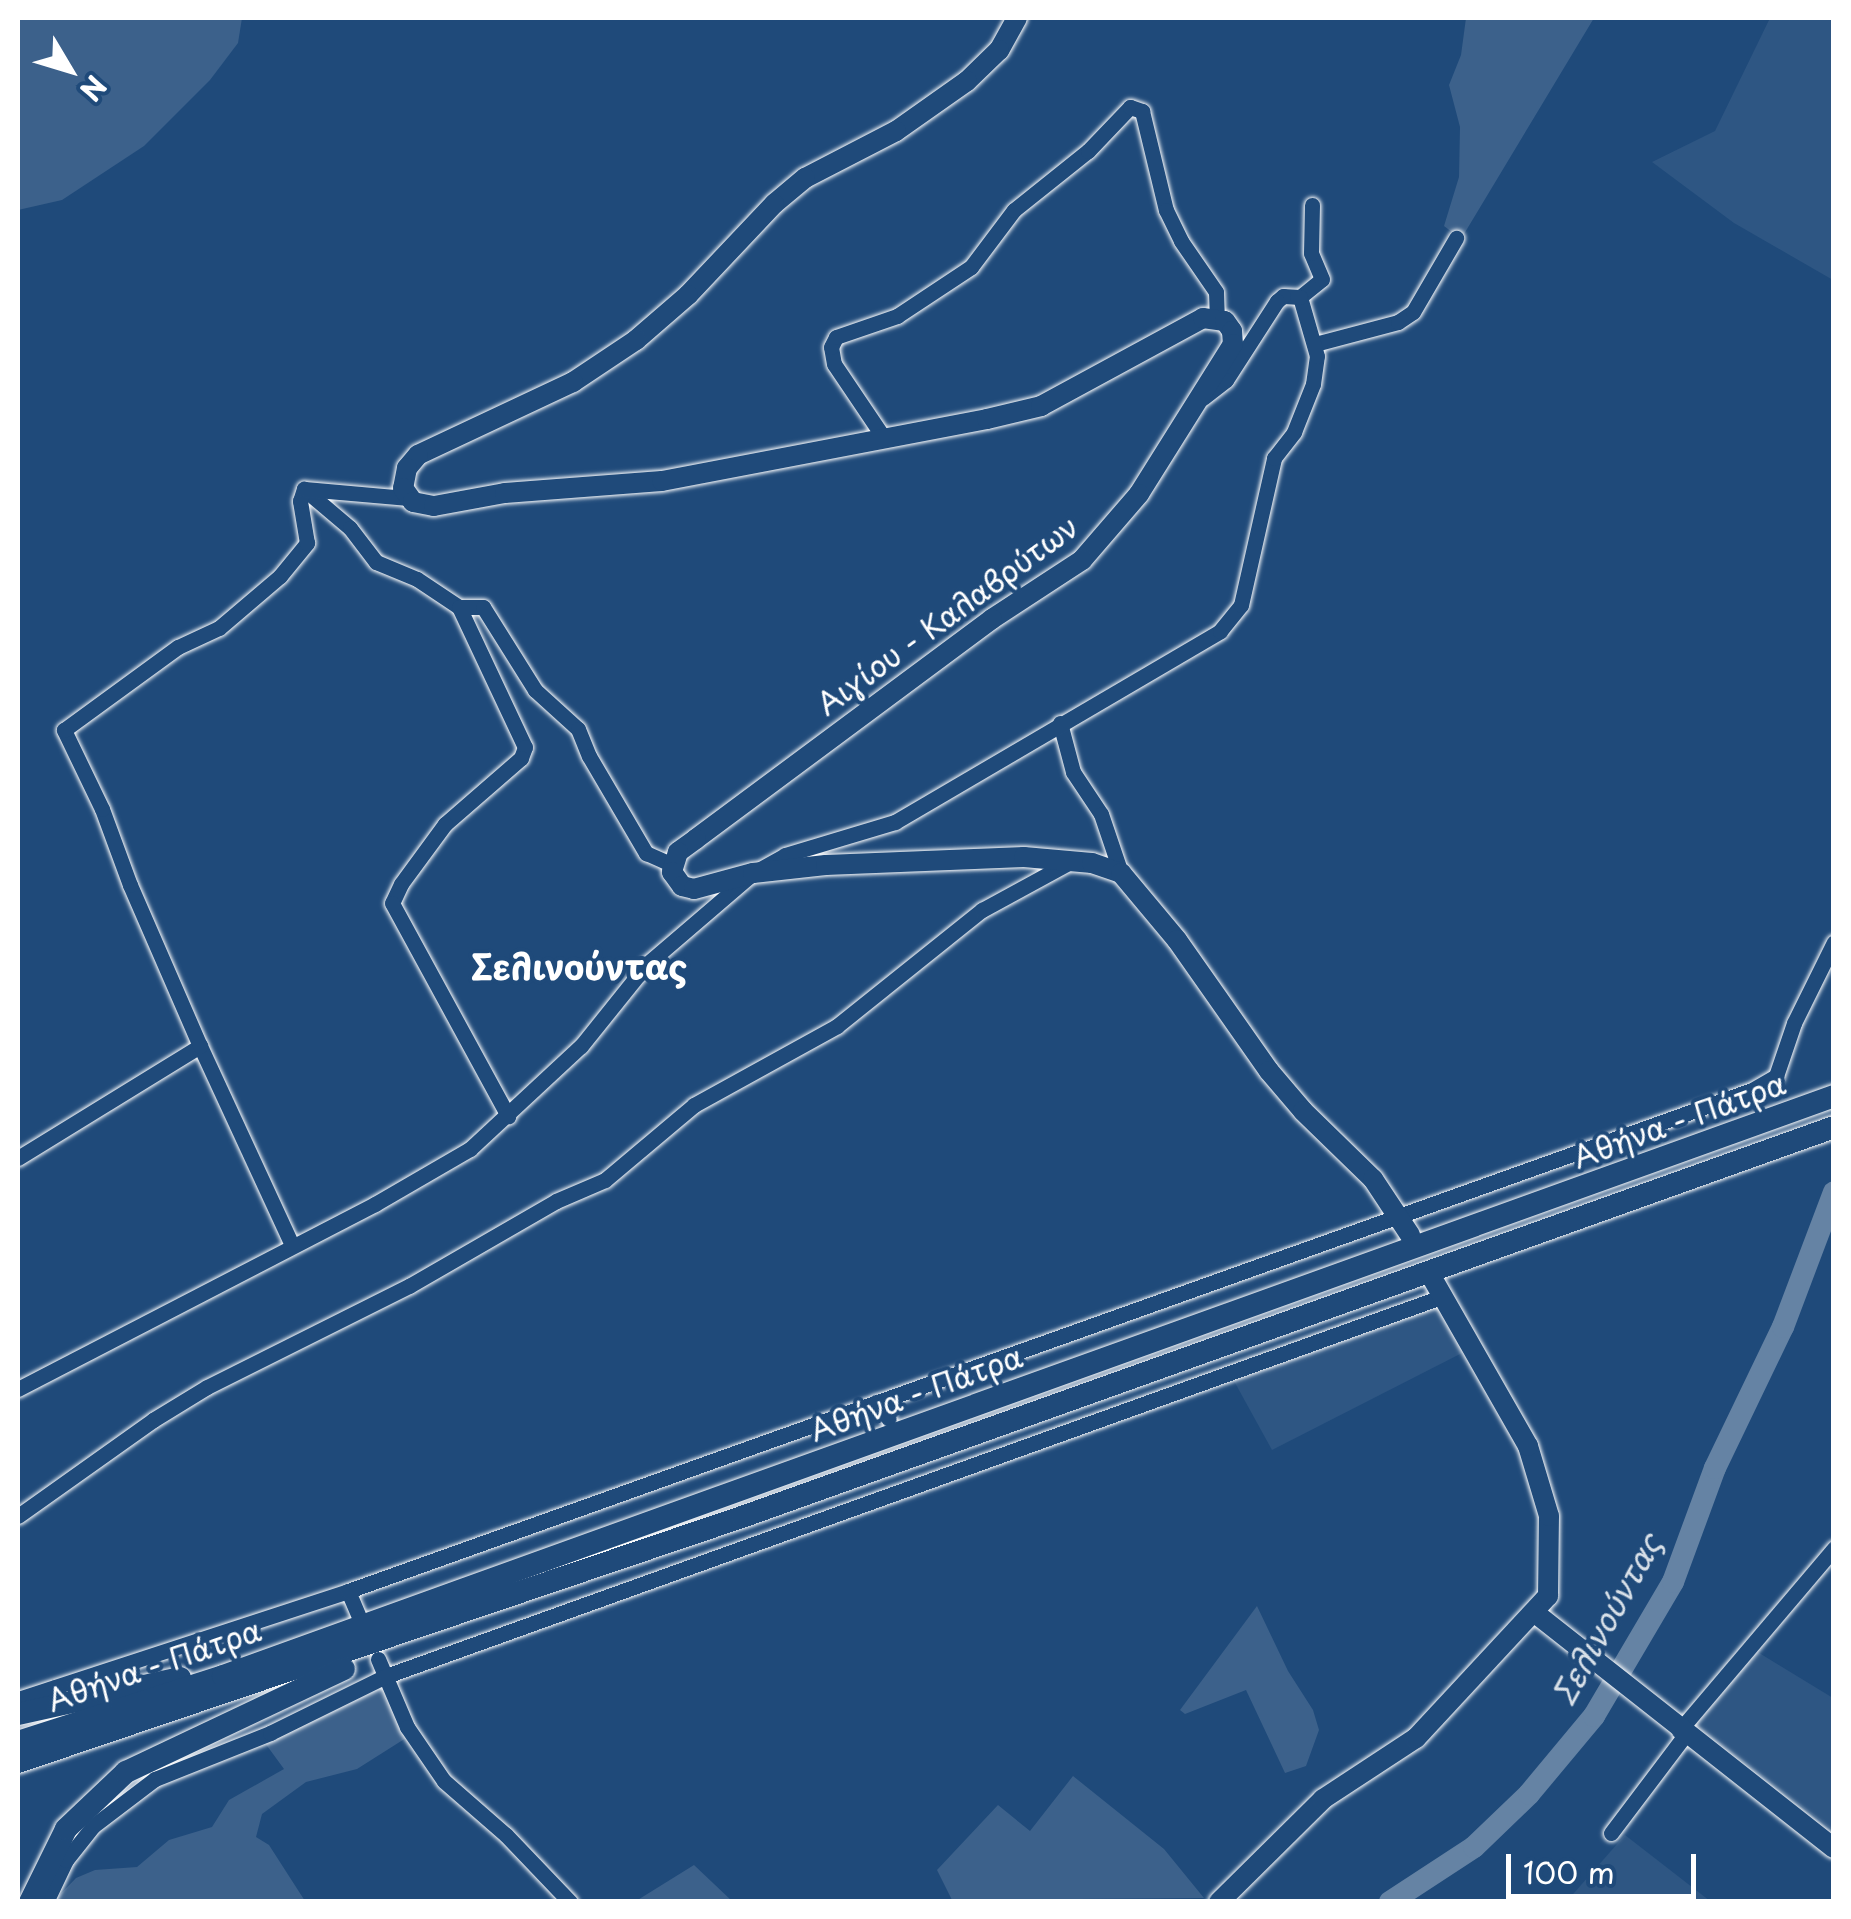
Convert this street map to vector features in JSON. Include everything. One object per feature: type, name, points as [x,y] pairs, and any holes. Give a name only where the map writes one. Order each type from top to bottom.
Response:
[{"type":"highway","name":"Αθήνα - Πάτρα","points":[[18,1742],[223,1676],[1834,1096]]},
{"type":"highway","name":"Αθήνα - Πάτρα","points":[[18,1762],[430,1624],[1834,1127]]},
{"type":"highway","points":[[30,1902],[66,1830],[126,1772],[300,1686],[381,1654],[430,1624]]},
{"type":"highway","points":[[18,1714],[168,1678],[223,1676]]},
{"type":"main road","points":[[1017,18],[999,50],[967,81],[896,131],[805,178],[774,204],[688,295],[604,363],[538,400],[418,455],[403,478],[407,498],[434,506],[505,493],[662,480],[1041,406],[1203,318],[1216,317]]},
{"type":"main road","name":"Αιγίου - Καλαβρύτων","points":[[671,864],[696,838],[904,684],[1082,560],[1118,524],[1233,344],[1231,327],[1216,317]]},
{"type":"main road","points":[[671,864],[682,886],[694,889],[753,873],[1024,858],[1121,872],[1166,926],[1270,1071],[1302,1111],[1373,1179],[1405,1227]]},
{"type":"main road","points":[[1219,1902],[1323,1799],[1416,1738],[1535,1613],[1551,1588],[1548,1516],[1528,1446],[1438,1287]]},
{"type":"main road","points":[[1535,1613],[1682,1733],[1834,1848]]},
{"type":"street","points":[[884,438],[834,364],[831,347],[836,337],[897,316],[971,267],[1014,210],[1088,151],[1130,107],[1137,106],[1143,114],[1166,210],[1216,292],[1216,317]]},
{"type":"street","points":[[1192,407],[1226,380],[1283,296],[1300,298],[1322,278],[1311,253],[1312,205]]},
{"type":"street","points":[[1314,344],[1398,322],[1413,312],[1456,238]]},
{"type":"street","points":[[18,1389],[430,1174],[470,1149],[580,1046],[647,964],[753,873],[785,855],[894,822],[1060,723],[1186,654],[1234,617],[1244,596],[1274,458],[1294,432],[1313,384],[1314,344],[1300,298]]},
{"type":"street","points":[[304,490],[407,498]]},
{"type":"street","points":[[304,490],[350,528],[376,562],[416,579],[459,606],[483,607],[535,690],[583,736],[589,756],[646,853],[671,864]]},
{"type":"street","points":[[292,1245],[200,1046],[102,810],[64,730],[178,647],[219,628],[280,576],[307,542],[300,496],[304,490]]},
{"type":"street","points":[[459,606],[526,752],[454,815],[400,884],[392,903],[508,1116]]},
{"type":"street","points":[[1060,723],[1072,772],[1100,814],[1121,872]]},
{"type":"street","points":[[18,1516],[152,1420],[208,1387],[409,1286],[556,1201],[605,1180],[694,1106],[837,1026],[982,910],[1072,862]]},
{"type":"street","points":[[18,1699],[348,1591],[876,1402],[1405,1227],[1752,1090],[1776,1076],[1794,1023],[1834,942]]},
{"type":"street","points":[[18,1158],[200,1046]]},
{"type":"street","points":[[46,1902],[66,1860],[93,1826],[155,1780],[270,1733],[386,1676],[937,1478],[1438,1287]]},
{"type":"street","points":[[876,1402],[890,1419]]},
{"type":"street","points":[[924,1458],[937,1478]]},
{"type":"street","points":[[1611,1833],[1682,1733],[1834,1548]]},
{"type":"street","points":[[348,1591],[358,1615]]},
{"type":"street","points":[[378,1659],[407,1727],[444,1780],[506,1835],[570,1902]]},
{"type":"shaded area","points":[[18,18],[242,18],[238,43],[210,80],[144,146],[62,200],[18,210]]},
{"type":"shaded area","points":[[1466,18],[1594,18],[1461,239],[1444,226],[1459,177],[1460,127],[1449,85],[1461,55]]},
{"type":"shaded area","points":[[1770,18],[1833,19],[1833,280],[1734,223],[1652,162],[1715,131]]},
{"type":"shaded area","points":[[1439,1306],[1464,1352],[1272,1450],[1234,1381]]},
{"type":"shaded area","points":[[1257,1606],[1288,1671],[1313,1710],[1319,1730],[1306,1766],[1285,1773],[1246,1690],[1185,1714],[1180,1710]]},
{"type":"shaded area","points":[[1756,1651],[1833,1698],[1833,1830],[1695,1725]]},
{"type":"shaded area","points":[[385,1682],[406,1738],[357,1769],[306,1782],[262,1814],[256,1837],[269,1845],[305,1901],[53,1902],[76,1878],[95,1870],[137,1867],[169,1840],[212,1827],[229,1800],[284,1769],[265,1743]]},
{"type":"shaded area","points":[[1073,1776],[1164,1849],[1204,1898],[952,1900],[937,1870],[998,1805],[1030,1831]]},
{"type":"shaded area","points":[[1625,1835],[1710,1901],[1567,1901]]},
{"type":"shaded area","points":[[694,1865],[732,1901],[636,1901]]},
{"type":"waterway","name":"Σελινούντας","points":[[1390,1902],[1474,1847],[1529,1794],[1594,1716],[1673,1582],[1715,1468],[1783,1327],[1834,1192]]},
{"type":"district","name":"Σελινούντας","points":[[579,966]]}]
